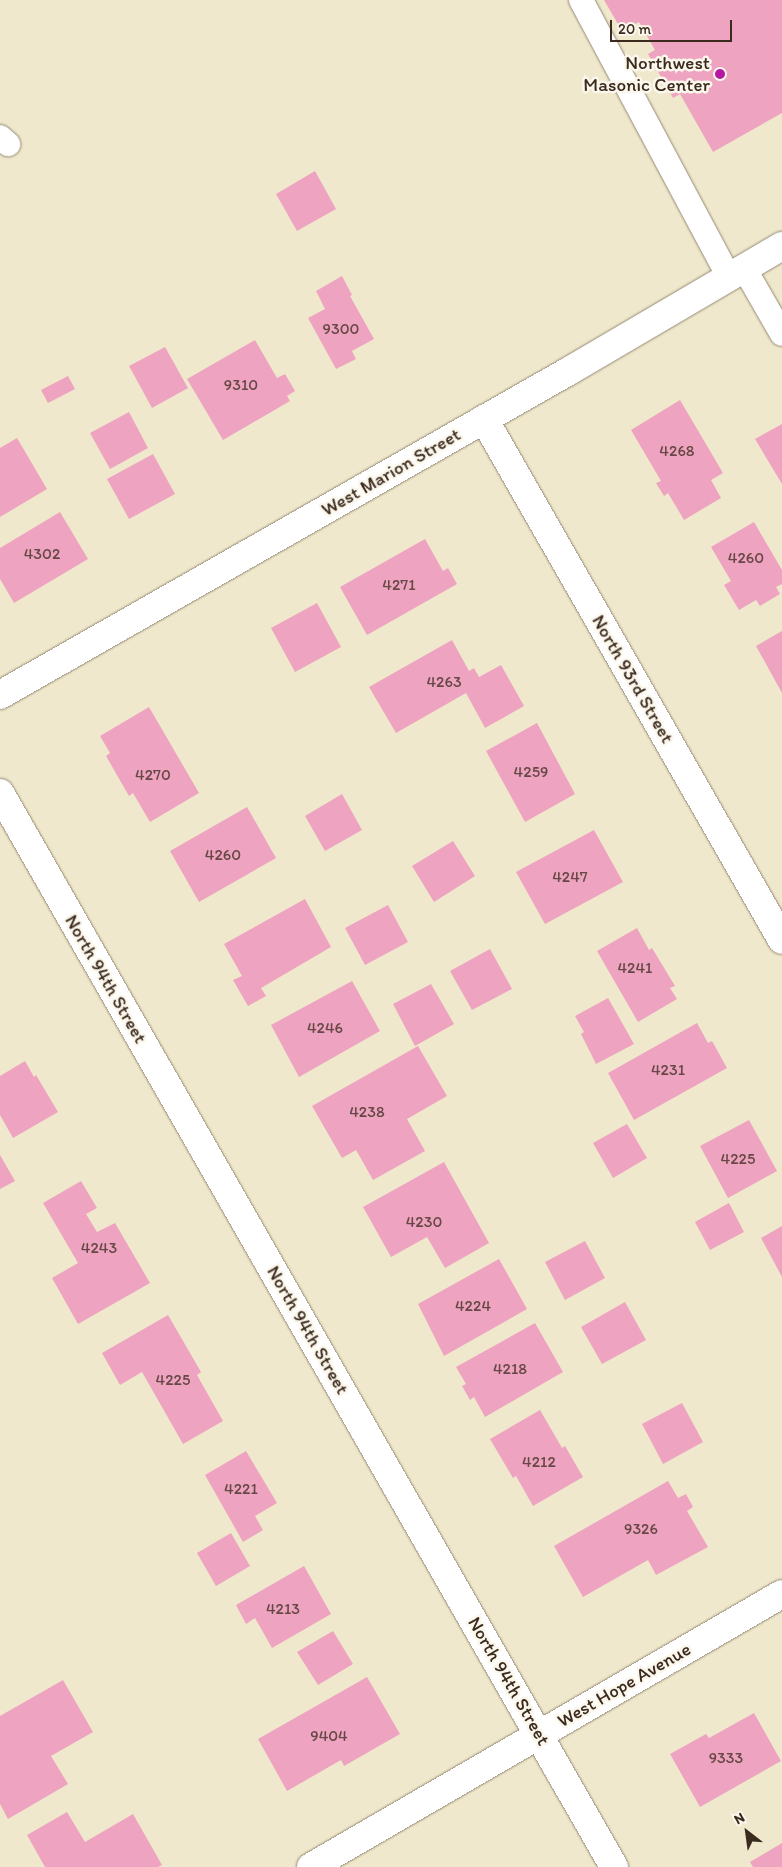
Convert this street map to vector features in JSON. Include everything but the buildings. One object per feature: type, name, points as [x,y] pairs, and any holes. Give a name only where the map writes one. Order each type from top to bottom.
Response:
[{"type":"street","name":"West Marion Street","points":[[0,695],[782,246]]},
{"type":"street","name":"North 93rd Street","points":[[484,418],[782,940]]},
{"type":"street","name":"North 94th Street","points":[[0,793],[540,1734],[614,1867]]},
{"type":"street","name":"West Hope Avenue","points":[[312,1867],[782,1594]]},
{"type":"lane","points":[[581,0],[736,273],[782,334]]},
{"type":"place","name":"Northwest Masonic Center","points":[[720,74]]}]
